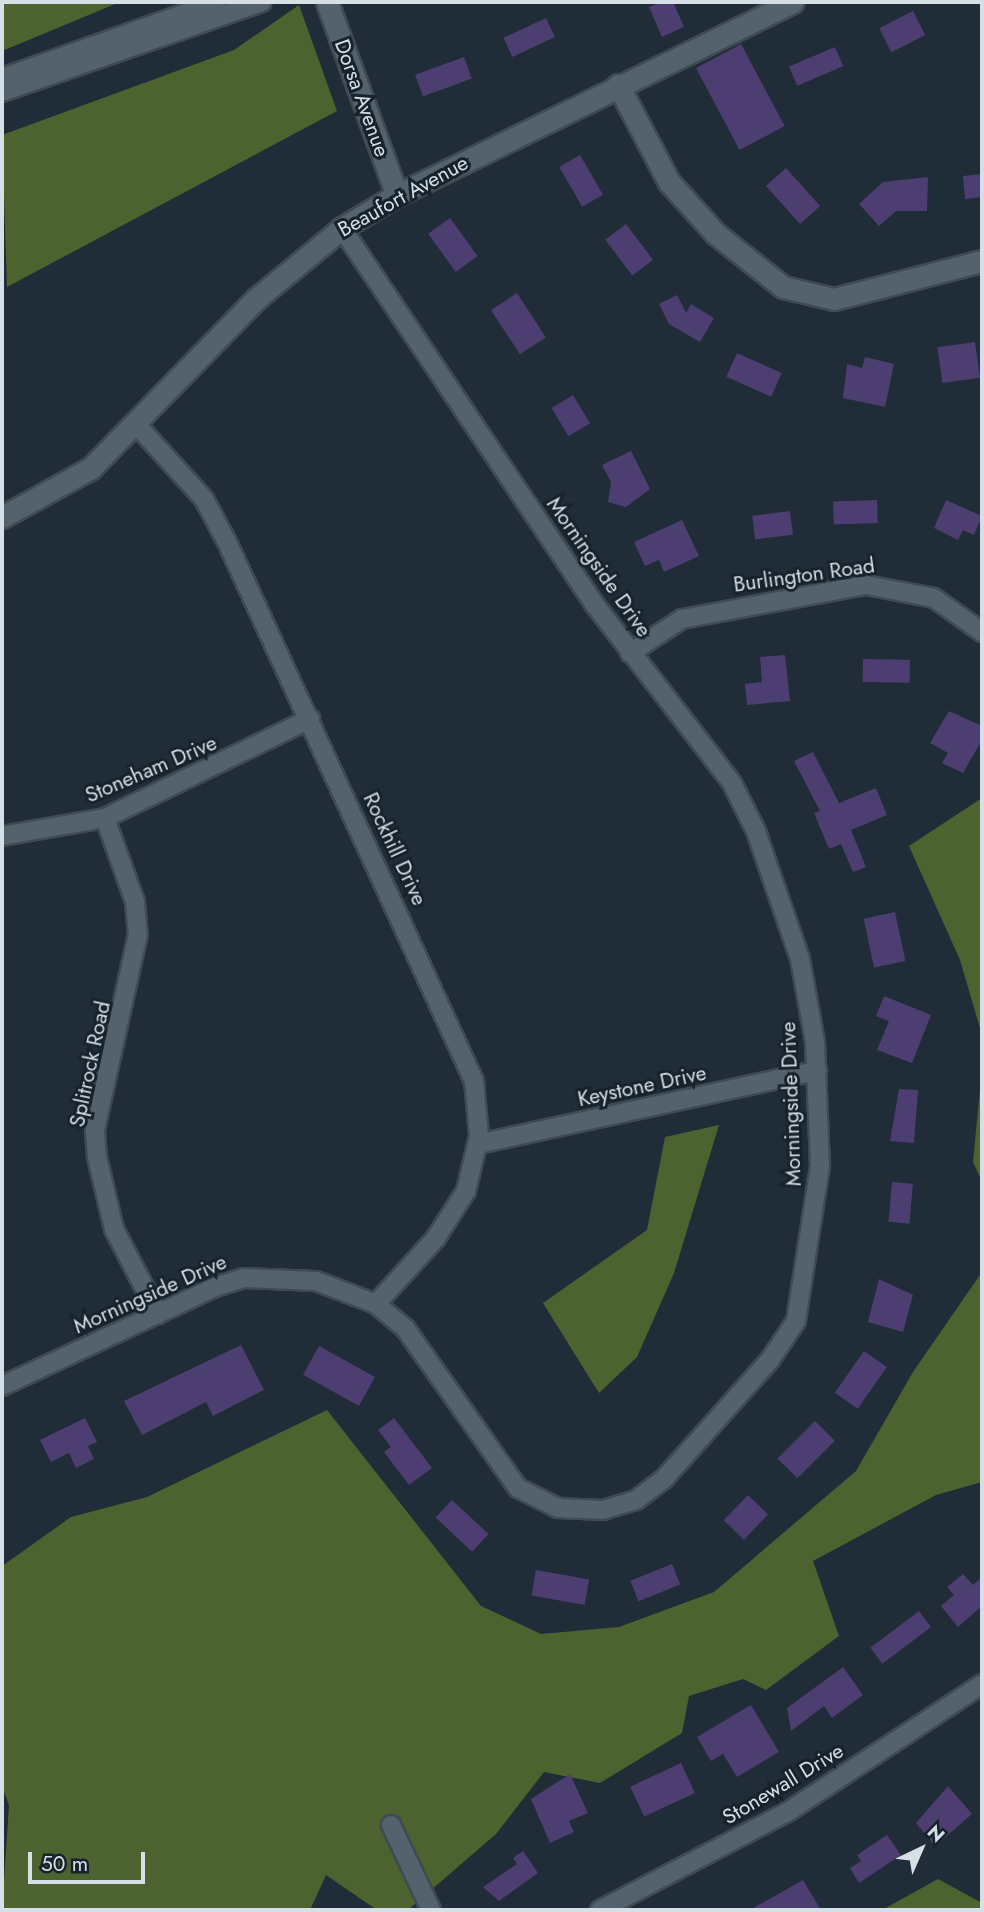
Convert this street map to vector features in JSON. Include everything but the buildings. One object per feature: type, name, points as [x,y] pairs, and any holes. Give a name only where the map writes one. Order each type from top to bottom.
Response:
[{"type":"street","points":[[2,78],[217,2]]},
{"type":"street","points":[[2,92],[262,2]]},
{"type":"street","name":"Dorsa Avenue","points":[[327,2],[397,195]]},
{"type":"street","name":"Beaufort Avenue","points":[[2,517],[91,468],[256,299],[342,228],[397,195],[792,2]]},
{"type":"street","points":[[618,85],[669,182],[716,234],[783,287],[834,299],[982,261]]},
{"type":"street","name":"Morningside Drive","points":[[2,1386],[158,1314],[244,1278],[316,1281],[376,1304],[449,1384],[518,1488],[569,1510],[603,1510],[636,1500],[708,1430],[796,1321],[820,1166],[817,1071],[800,959],[756,831],[692,726],[630,653],[342,228]]},
{"type":"street","name":"Rockhill Drive","points":[[135,423],[204,499],[310,719],[469,1063],[478,1144],[466,1191],[448,1224],[376,1304]]},
{"type":"street","name":"Burlington Road","points":[[630,653],[695,615],[866,585],[934,598],[982,632]]},
{"type":"street","name":"Stoneham Drive","points":[[2,836],[105,818],[310,719]]},
{"type":"street","name":"Splitrock Road","points":[[105,818],[135,902],[138,934],[95,1130],[97,1157],[114,1229],[158,1314]]},
{"type":"street","name":"Keystone Drive","points":[[478,1144],[817,1071]]},
{"type":"street","name":"Stonewall Drive","points":[[603,1910],[789,1811],[982,1684]]},
{"type":"street","points":[[391,1825],[431,1910]]},
{"type":"green space","points":[[2,2],[120,2],[2,51]]},
{"type":"green space","points":[[299,5],[337,111],[7,287],[2,135],[234,50]]},
{"type":"green space","points":[[982,798],[982,1035],[960,960],[909,846]]},
{"type":"green space","points":[[982,1068],[982,1182],[973,1162]]},
{"type":"green space","points":[[719,1125],[674,1273],[637,1357],[599,1393],[543,1303],[647,1230],[665,1137]]},
{"type":"green space","points":[[982,1272],[982,1482],[936,1495],[813,1561],[839,1636],[766,1690],[743,1679],[689,1696],[682,1733],[600,1783],[544,1772],[496,1834],[408,1910],[377,1910],[326,1875],[310,1910],[2,1910],[9,1805],[2,1787],[2,1566],[71,1517],[147,1497],[327,1410],[481,1606],[541,1634],[619,1627],[714,1592],[856,1471],[913,1372]]},
{"type":"green space","points":[[938,1879],[982,1903],[982,1910],[882,1910]]}]
